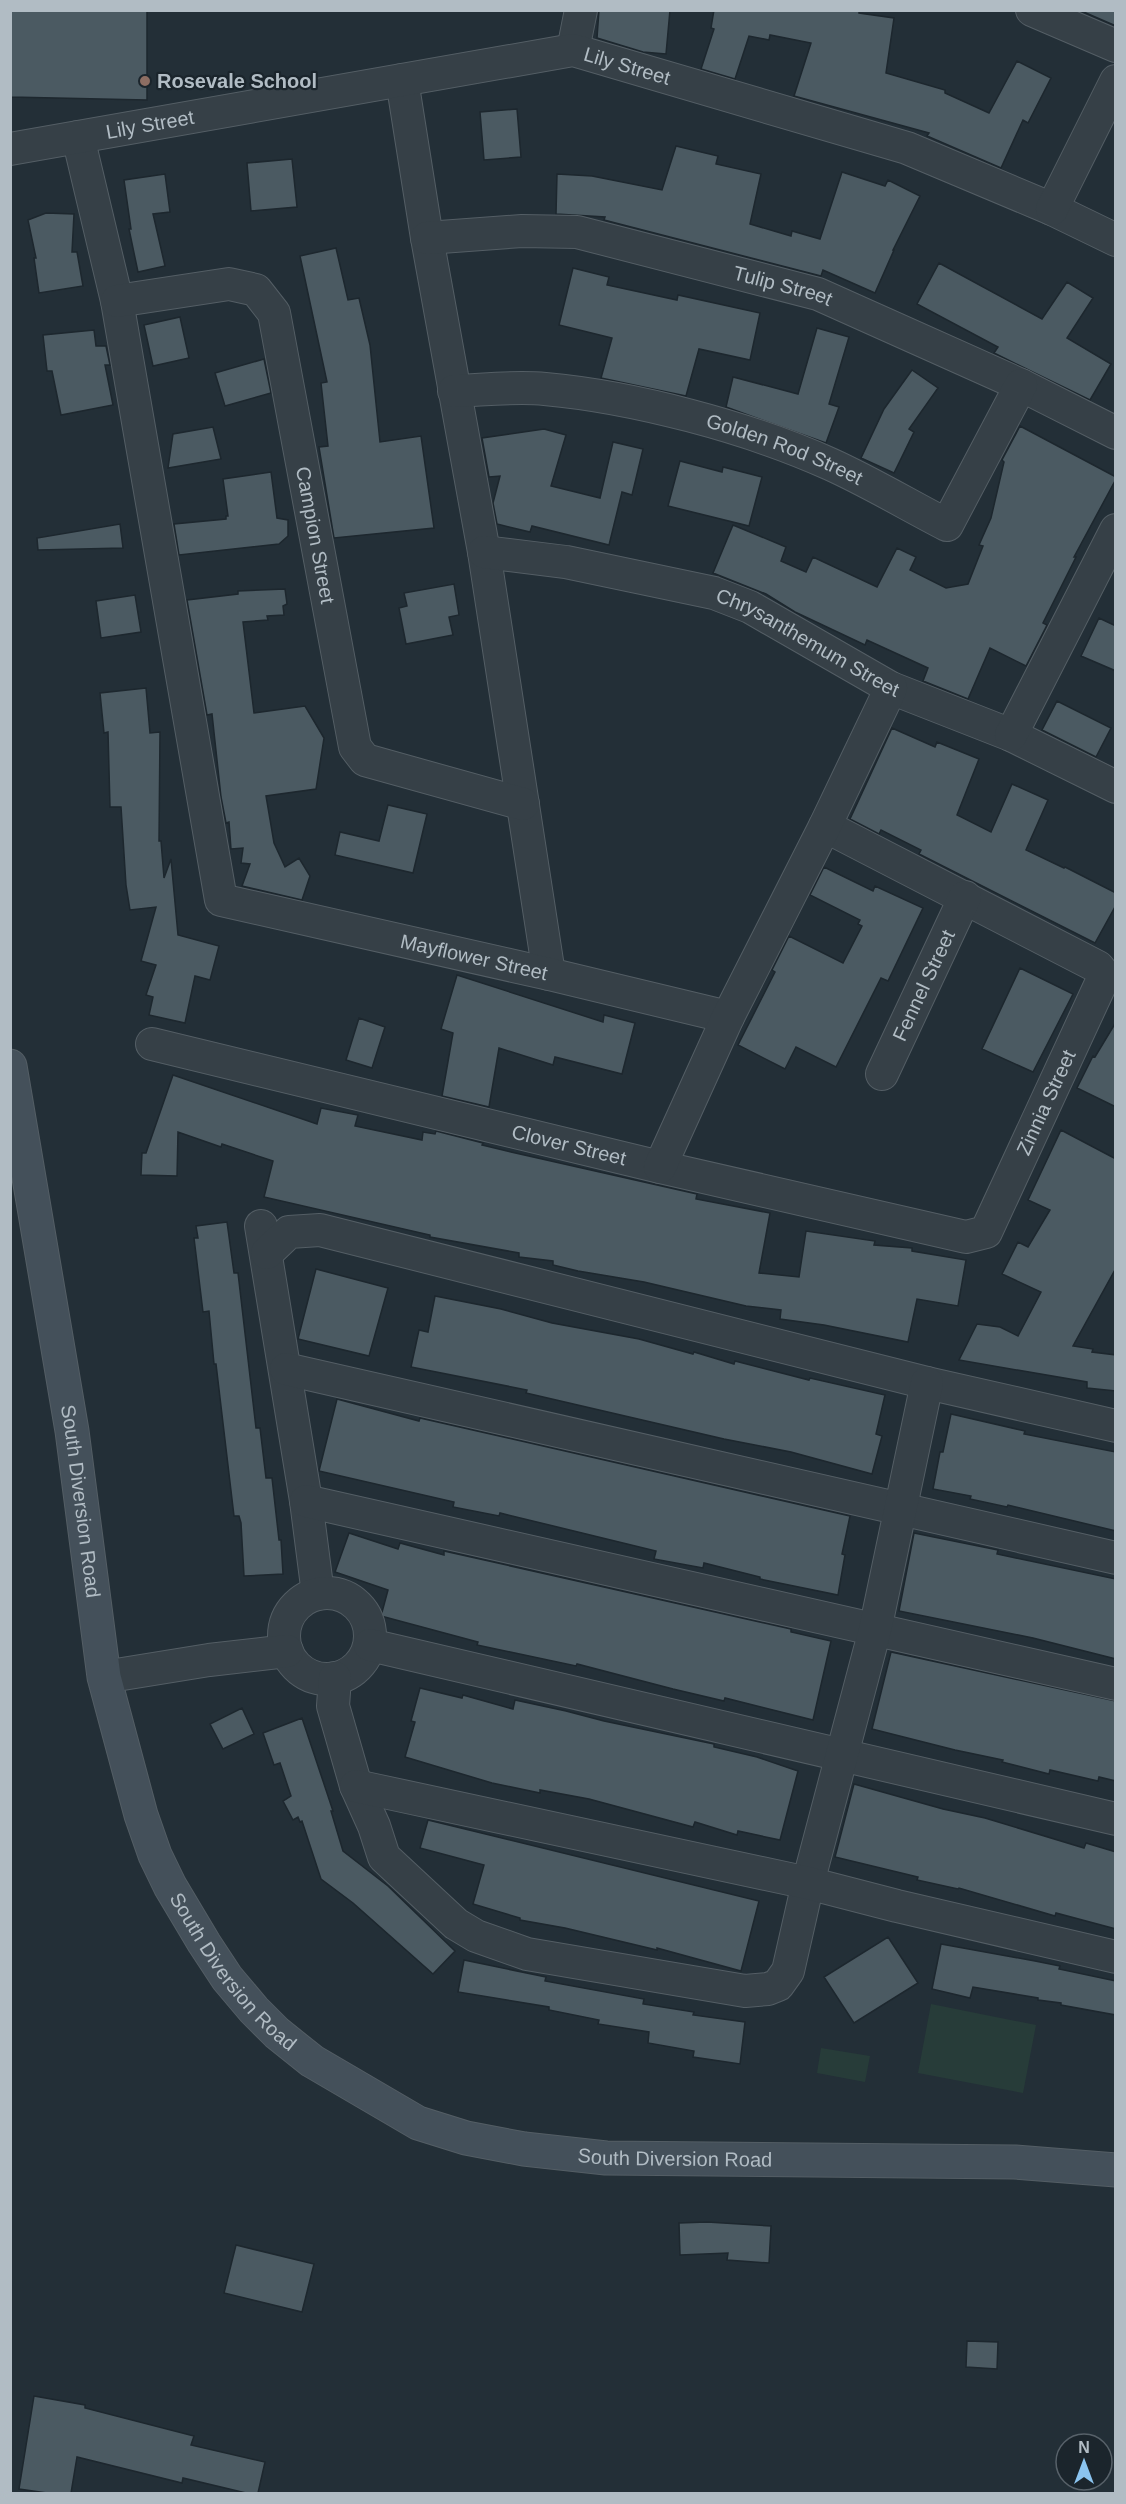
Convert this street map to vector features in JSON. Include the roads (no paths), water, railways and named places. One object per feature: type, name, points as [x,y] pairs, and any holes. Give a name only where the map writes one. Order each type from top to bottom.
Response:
[{"type":"main road","name":"South Diversion Road","points":[[10,1066],[72,1431],[104,1677],[141,1815],[155,1855],[170,1887],[227,1978],[277,2033],[312,2061],[418,2123],[489,2143],[606,2158],[1015,2162],[1116,2170]]},
{"type":"street","points":[[573,50],[581,10]]},
{"type":"street","points":[[1032,10],[1116,46]]},
{"type":"street","name":"Lily Street","points":[[10,149],[573,50],[907,148],[1052,209],[1116,240]]},
{"type":"street","points":[[402,80],[427,238],[484,552],[549,974]]},
{"type":"street","points":[[1052,209],[1116,81]]},
{"type":"street","points":[[78,137],[117,301]]},
{"type":"street","name":"Tulip Street","points":[[427,238],[522,231],[577,232],[818,294],[1021,385],[1116,433]]},
{"type":"street","name":"Campion Street","points":[[117,301],[229,284],[256,290],[274,313],[355,747],[365,760],[523,804]]},
{"type":"street","name":"Mayflower Street","points":[[117,301],[221,900],[728,1017]]},
{"type":"street","name":"Golden Rod Street","points":[[454,391],[542,388],[589,394],[678,414],[771,440],[801,452],[830,464],[947,525],[1021,385]]},
{"type":"street","points":[[1011,735],[1116,530]]},
{"type":"street","name":"Chrysanthemum Street","points":[[484,552],[567,562],[714,593],[750,607],[891,688],[1011,735],[1116,787]]},
{"type":"street","points":[[660,1167],[728,1017],[825,826],[891,688]]},
{"type":"street","points":[[825,826],[965,897]]},
{"type":"street","name":"Zinnia Street","points":[[965,897],[1098,967],[1103,979],[986,1232]]},
{"type":"street","name":"Fennel Street","points":[[882,1074],[965,897]]},
{"type":"street","name":"Clover Street","points":[[152,1044],[660,1167],[966,1237],[986,1232]]},
{"type":"street","points":[[318,1594],[286,1369],[264,1240],[289,1232],[320,1230],[927,1383],[1116,1426]]},
{"type":"street","points":[[286,1369],[1116,1558]]},
{"type":"street","points":[[335,1678],[333,1706],[356,1786],[374,1826],[384,1857],[456,1924],[476,1936],[527,1954],[745,1991],[768,1989],[778,1985],[788,1971],[808,1883],[875,1630],[927,1383]]},
{"type":"street","points":[[306,1501],[1116,1684]]},
{"type":"street","points":[[318,1594],[336,1595],[353,1602],[368,1621],[370,1645],[365,1657],[348,1674],[335,1678],[312,1676],[302,1671],[287,1652],[285,1628],[289,1616],[302,1602],[318,1594]]},
{"type":"street","points":[[370,1645],[1116,1819]]},
{"type":"street","points":[[104,1677],[209,1660],[287,1652]]},
{"type":"street","points":[[356,1786],[808,1883],[1116,1957]]},
{"type":"place","name":"Rosevale School","points":[[145,81]]}]
